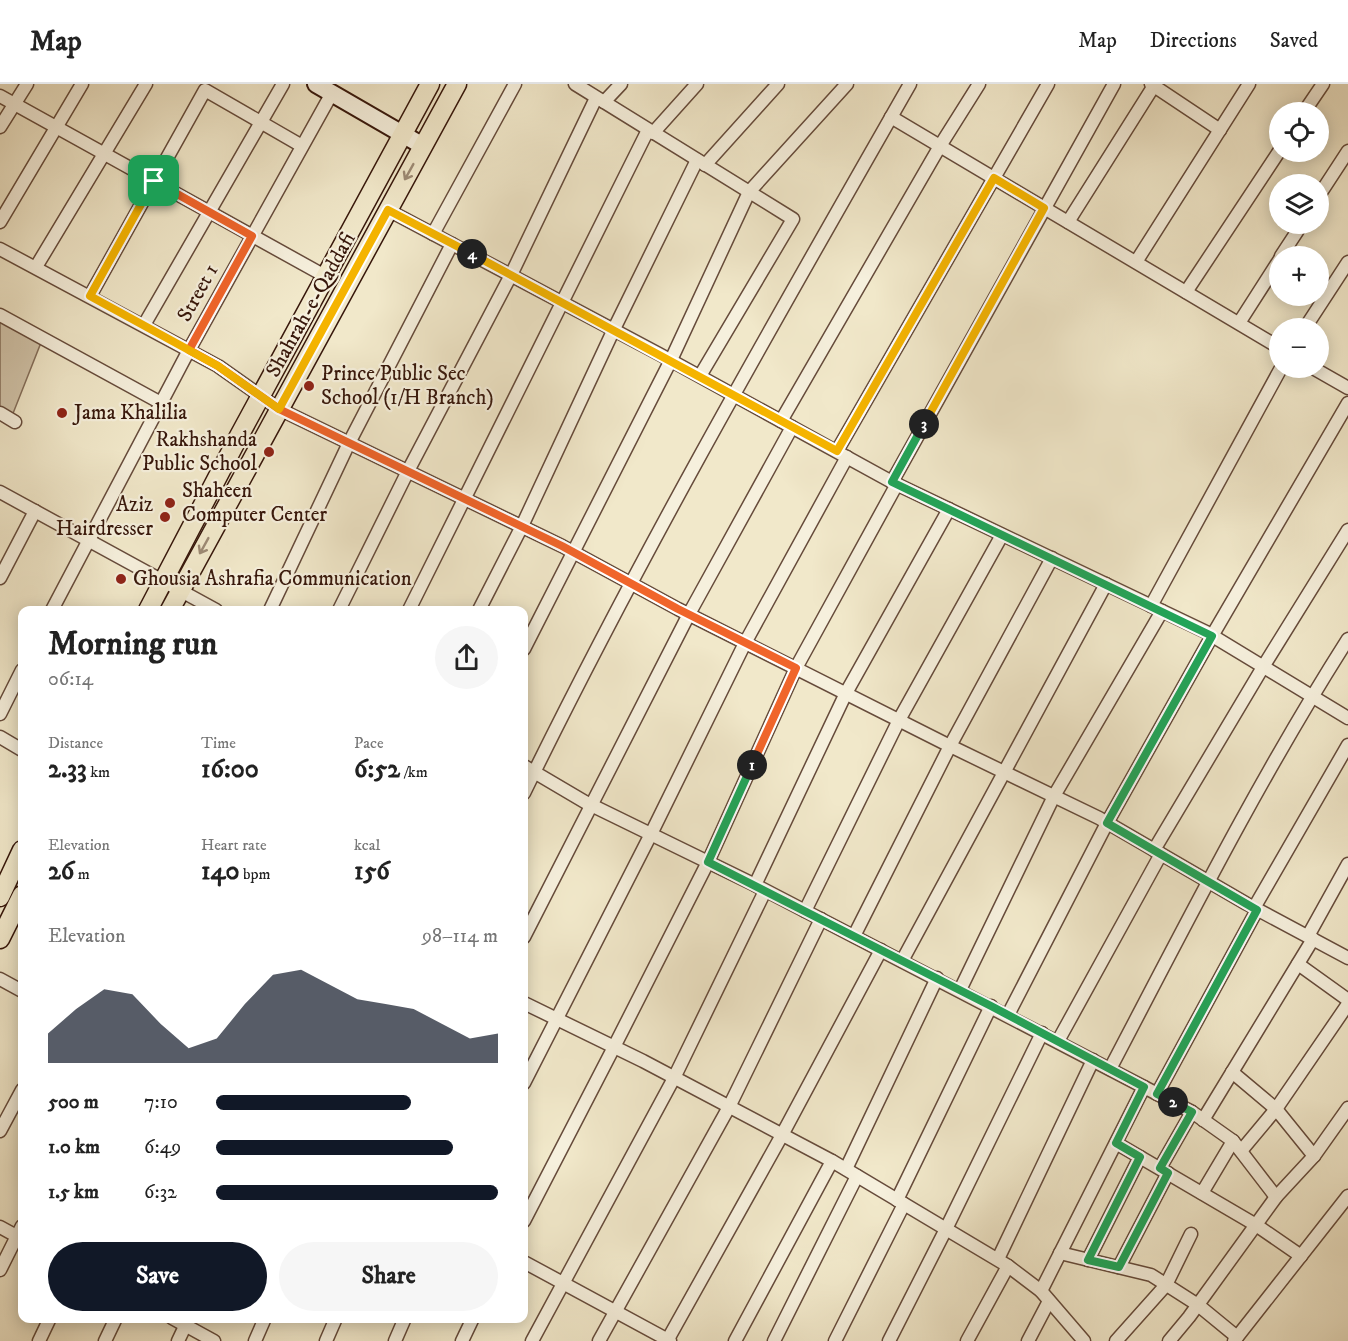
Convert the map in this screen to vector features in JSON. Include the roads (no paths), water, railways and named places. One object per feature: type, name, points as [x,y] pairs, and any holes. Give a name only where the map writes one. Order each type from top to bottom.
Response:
[{"type":"main road","name":"Shahrah-e-Qaddafi","points":[[170,606],[172,587],[261,395],[430,84]]},
{"type":"main road","name":"Shahrah-e-Qaddafi","points":[[152,606],[172,587],[279,409],[457,84]]},
{"type":"main road","points":[[0,897],[18,859]]},
{"type":"main road","points":[[0,939],[18,902]]},
{"type":"street","points":[[0,127],[27,84]]},
{"type":"street","points":[[0,222],[82,84]]},
{"type":"street","points":[[36,267],[146,84]]},
{"type":"street","points":[[144,325],[284,84]]},
{"type":"street","points":[[316,84],[423,146]]},
{"type":"street","points":[[433,234],[515,84]]},
{"type":"street","points":[[575,84],[793,219],[700,376]]},
{"type":"street","points":[[341,606],[408,471],[600,100],[621,84]]},
{"type":"street","points":[[411,606],[650,131],[697,84]]},
{"type":"street","points":[[481,606],[522,526],[614,329],[701,163],[778,84]]},
{"type":"street","points":[[528,641],[671,360],[748,192],[847,84]]},
{"type":"street","points":[[910,84],[734,395],[529,769],[592,805],[937,978],[1192,1112],[1237,1146],[1276,1197]]},
{"type":"street","points":[[528,929],[787,424],[940,146],[979,84]]},
{"type":"street","points":[[528,1075],[842,454],[1048,84]]},
{"type":"street","points":[[528,1213],[708,862],[796,668],[894,483],[1114,84]]},
{"type":"street","points":[[1136,262],[1249,84]]},
{"type":"street","points":[[1311,102],[1323,84]]},
{"type":"street","points":[[1068,222],[1154,85],[1220,130]]},
{"type":"street","points":[[90,296],[205,90],[302,147]]},
{"type":"street","name":"Street 1","points":[[54,606],[189,350],[332,93]]},
{"type":"street","points":[[0,96],[325,276]]},
{"type":"street","points":[[891,117],[1269,341]]},
{"type":"street","points":[[1329,180],[1348,151]]},
{"type":"street","points":[[1186,292],[1272,162]]},
{"type":"street","points":[[388,210],[614,329],[894,483],[1212,636],[1348,718]]},
{"type":"street","points":[[272,606],[349,443],[452,244]]},
{"type":"street","points":[[0,249],[218,366],[279,409],[522,526],[745,643],[1107,823],[1256,909],[1310,938],[1346,953]]},
{"type":"street","points":[[1312,318],[1348,262]]},
{"type":"street","points":[[1239,323],[1269,275]]},
{"type":"street","points":[[0,315],[161,403]]},
{"type":"street","points":[[1329,376],[1346,384]]},
{"type":"street","points":[[960,990],[1054,796],[1156,609],[1276,378]]},
{"type":"street","points":[[1008,1015],[1107,823],[1212,636],[1348,403]]},
{"type":"street","points":[[0,413],[15,422]]},
{"type":"street","points":[[0,492],[208,606]]},
{"type":"street","points":[[532,1341],[674,1078],[846,693],[949,509]]},
{"type":"street","points":[[0,578],[35,511]]},
{"type":"street","points":[[1058,1041],[1157,852],[1263,667],[1348,530]]},
{"type":"street","points":[[805,911],[899,720],[1002,535]]},
{"type":"street","points":[[854,936],[950,746],[1052,558]]},
{"type":"street","points":[[902,961],[1106,584]]},
{"type":"street","points":[[1110,1069],[1208,882],[1312,696],[1348,639]]},
{"type":"street","points":[[0,714],[18,678]]},
{"type":"street","points":[[0,737],[18,748]]},
{"type":"street","points":[[1157,1094],[1256,909],[1348,745]]},
{"type":"street","points":[[1203,1120],[1298,964],[1348,864]]},
{"type":"street","points":[[599,1341],[729,1107],[821,920]]},
{"type":"street","points":[[528,1264],[668,1341],[881,950]]},
{"type":"street","points":[[1202,1193],[1237,1146],[1276,1109],[1348,1002],[1298,964]]},
{"type":"street","points":[[846,1169],[937,978]]},
{"type":"street","points":[[0,979],[18,989]]},
{"type":"street","points":[[528,1005],[614,1047],[832,1161],[1003,1262],[1045,1296],[1081,1340]]},
{"type":"street","points":[[835,1341],[991,1006]]},
{"type":"street","points":[[889,1341],[1042,1033]]},
{"type":"street","points":[[968,1341],[1093,1060]]},
{"type":"street","points":[[1232,1072],[1276,1109],[1314,1156]]},
{"type":"street","points":[[1028,1341],[1060,1253],[1144,1087]]},
{"type":"street","points":[[0,1131],[18,1097]]},
{"type":"street","points":[[1169,1341],[1198,1305],[1276,1197],[1314,1156],[1348,1108]]},
{"type":"street","points":[[1119,1267],[1192,1112]]},
{"type":"street","points":[[1116,1143],[1256,1225],[1301,1256]]},
{"type":"street","points":[[1088,1260],[1140,1157]]},
{"type":"street","points":[[735,1341],[832,1161]]},
{"type":"street","points":[[774,1341],[857,1176]]},
{"type":"street","points":[[1060,1253],[1151,1275],[1198,1305],[1236,1339],[1348,1196]]},
{"type":"street","points":[[0,1227],[18,1233]]},
{"type":"street","points":[[1116,1341],[1166,1285],[1191,1234]]},
{"type":"street","points":[[0,1270],[18,1239]]},
{"type":"street","points":[[39,1341],[48,1323]]},
{"type":"street","points":[[105,1341],[114,1323]]},
{"type":"street","points":[[178,1341],[187,1323]]},
{"type":"street","points":[[188,1323],[214,1341]]},
{"type":"street","points":[[255,1341],[263,1323]]},
{"type":"street","points":[[326,1341],[334,1323]]},
{"type":"street","points":[[395,1341],[403,1323]]},
{"type":"street","points":[[462,1341],[471,1323]]},
{"type":"place","name":"Prince Public Sec School (1/H Branch)","points":[[309,386]]},
{"type":"place","name":"Jama Khalilia","points":[[62,413]]},
{"type":"place","name":"Rakhshanda Public School","points":[[269,452]]},
{"type":"place","name":"Shaheen Computer Center","points":[[170,503]]},
{"type":"place","name":"Aziz Hairdresser","points":[[165,517]]},
{"type":"place","name":"Ghousia Ashrafia Communication","points":[[121,579]]}]
